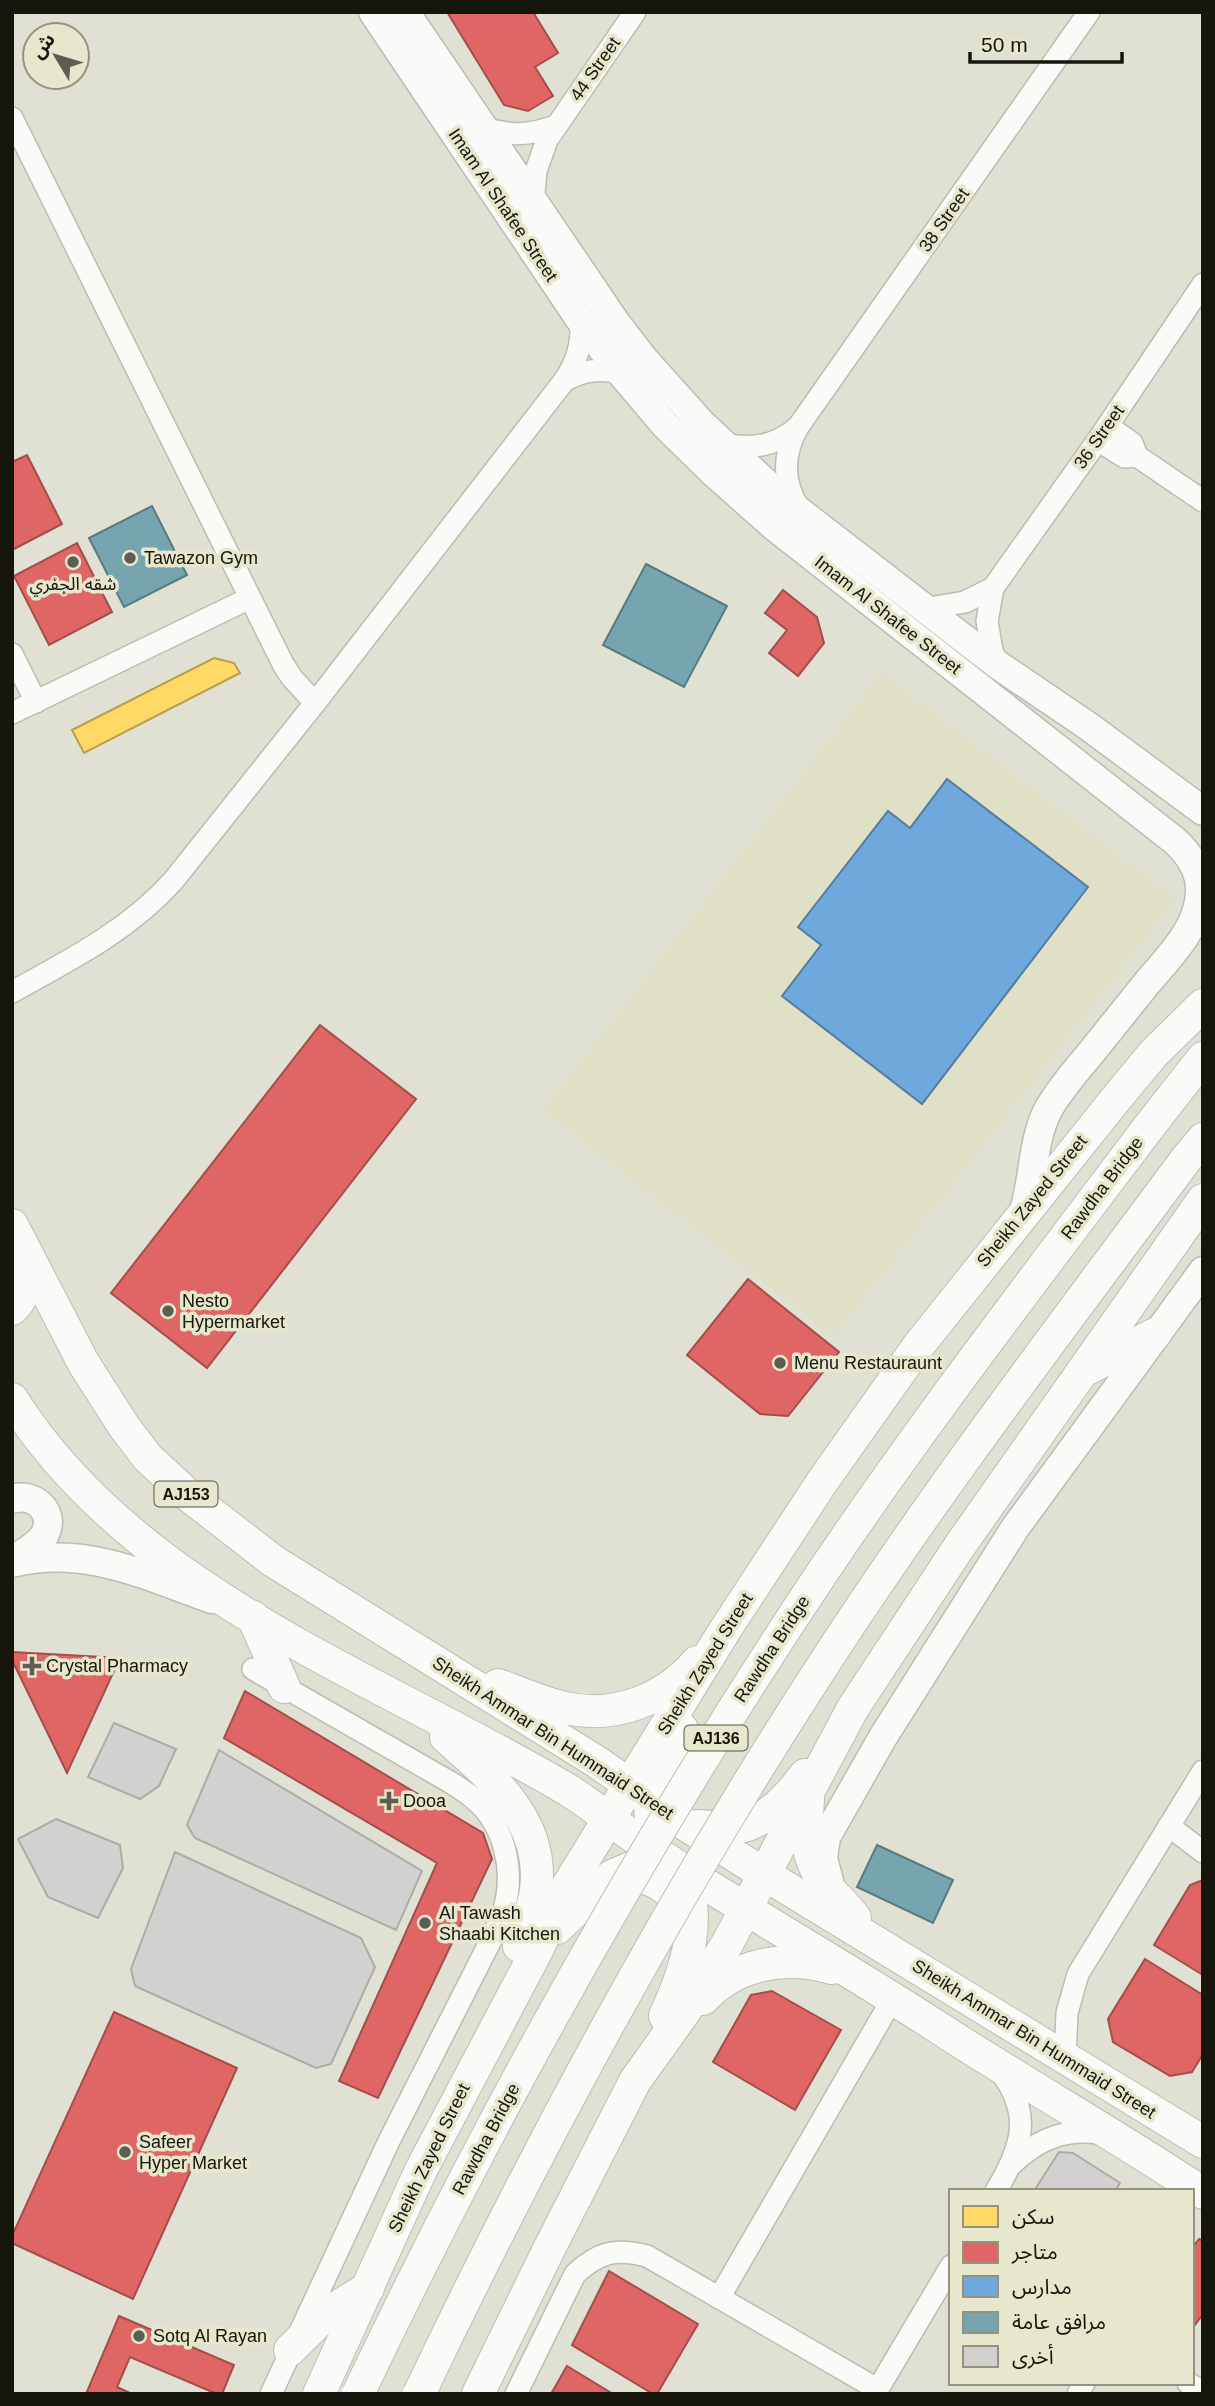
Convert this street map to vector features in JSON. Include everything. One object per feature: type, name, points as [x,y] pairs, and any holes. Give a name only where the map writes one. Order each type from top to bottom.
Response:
[{"type":"main road","name":"Sheikh Zayed Street","points":[[319,2394],[421,2170],[535,1954],[567,1887],[631,1806],[687,1695],[725,1630],[869,1413],[928,1334],[1146,1063],[1203,1005]]},
{"type":"main road","name":"Rawdha Bridge","points":[[358,2394],[430,2244],[528,2059],[622,1893],[720,1730],[809,1592],[886,1480],[1203,1058]]},
{"type":"main road","name":"AJ136","points":[[419,2394],[482,2263],[577,2079],[767,1753],[922,1518],[1195,1149]]},
{"type":"main road","points":[[687,1695],[681,1734],[666,1768],[663,1785],[671,1803],[696,1826],[724,1828],[748,1825],[781,1802],[797,1786],[961,1544],[1203,1200]]},
{"type":"main road","name":"Sheikh Ammar Bin Hummaid Street","points":[[12,1225],[84,1364],[125,1429],[148,1458],[188,1495],[273,1562],[597,1762],[671,1860],[987,2059],[1120,2138],[1203,2193]]},
{"type":"main road","points":[[12,1268],[23,1290],[20,1302],[12,1310]]},
{"type":"main road","points":[[1083,1371],[1155,1334]]},
{"type":"main road","name":"Sheikh Ammar Bin Hummaid Street","points":[[12,1399],[28,1424],[99,1504],[160,1555],[243,1611],[414,1708],[497,1750],[578,1796],[631,1806],[696,1826],[733,1855],[1203,2142]]},
{"type":"main road","points":[[243,1611],[285,1687]]},
{"type":"main road","points":[[453,1673],[491,1682],[566,1708],[594,1712],[622,1709],[669,1688],[689,1671],[725,1630]]},
{"type":"main road","points":[[635,2081],[705,1981],[727,1944],[853,1707]]},
{"type":"main road","points":[[414,1708],[479,1766],[513,1802],[533,1843],[537,1866],[533,1909],[480,2056]]},
{"type":"main road","points":[[478,2394],[549,2249],[599,2155],[678,1989],[687,1959],[692,1924],[691,1900],[671,1860],[631,1806],[666,1768]]},
{"type":"main road","points":[[809,1790],[806,1836],[808,1852],[821,1878],[871,1938]]},
{"type":"main road","points":[[535,1954],[571,1912],[612,1876],[635,1864],[671,1860],[696,1852],[733,1855]]},
{"type":"main road","points":[[612,1876],[633,1875],[657,1882],[676,1897],[692,1924]]},
{"type":"main road","points":[[599,2155],[703,1999],[726,1978],[756,1966],[800,1962],[853,1974]]},
{"type":"main road","points":[[290,2350],[326,2314],[368,2288]]},
{"type":"street","name":"Imam Al Shafee Street","points":[[373,12],[581,321],[665,425],[744,500],[1175,841],[1200,874],[1197,910],[1179,945],[1072,1076],[1048,1110],[1037,1140],[1031,1184],[1023,1214]]},
{"type":"street","name":"Imam Al Shafee Street","points":[[405,12],[616,323],[643,358],[724,444],[762,481],[923,609],[998,665],[1099,733],[1203,811]]},
{"type":"street","name":"44 Street","points":[[533,204],[536,171],[547,140],[635,12]]},
{"type":"street","name":"38 Street","points":[[803,514],[793,499],[787,481],[788,451],[798,427],[1089,12]]},
{"type":"street","points":[[12,118],[283,664],[315,703]]},
{"type":"street","points":[[483,127],[522,135],[555,126]]},
{"type":"street","name":"36 Street","points":[[998,665],[992,651],[987,621],[993,588],[1103,433],[1203,284]]},
{"type":"street","points":[[12,992],[110,937],[158,898],[315,703],[564,381],[576,359],[582,334],[581,321]]},
{"type":"street","points":[[564,381],[597,370],[621,373]]},
{"type":"street","name":"38 Street","points":[[724,444],[738,447],[767,445],[789,435],[798,427]]},
{"type":"street","points":[[1103,433],[1124,457],[1137,456],[1203,501]]},
{"type":"street","points":[[923,609],[958,604],[993,588]]},
{"type":"street","points":[[12,713],[250,598]]},
{"type":"street","points":[[12,654],[36,702]]},
{"type":"street","points":[[1179,945],[1203,927]]},
{"type":"street","points":[[847,1906],[832,1886],[826,1872],[823,1847],[830,1828],[883,1737],[1015,1528],[1203,1271]]},
{"type":"street","points":[[12,1499],[31,1498],[41,1504],[47,1514],[48,1526],[44,1537],[12,1562]]},
{"type":"street","points":[[12,1562],[35,1557],[92,1559],[243,1611]]},
{"type":"street","points":[[253,1669],[475,1799],[494,1822],[506,1850],[509,1880],[504,1909],[491,1940],[389,2141],[271,2394]]},
{"type":"street","points":[[1065,2059],[1067,2013],[1078,1974],[1203,1771]]},
{"type":"street","points":[[1169,1826],[1203,1852]]},
{"type":"street","points":[[719,2298],[893,1998]]},
{"type":"street","points":[[987,2059],[1007,2081],[1018,2106],[1021,2130],[1012,2164],[997,2189]]},
{"type":"street","points":[[1012,2164],[1038,2143],[1070,2132],[1095,2132],[1120,2138]]},
{"type":"street","points":[[516,2394],[575,2274],[589,2261],[608,2253],[627,2251],[647,2256],[876,2392],[949,2269]]},
{"type":"shaded area","points":[[881,672],[1176,899],[834,1337],[543,1111]]},
{"type":"building: سكن","points":[[214,658],[234,663],[240,673],[84,753],[72,730]]},
{"type":"building: متاجر","points":[[447,12],[533,12],[558,53],[535,67],[553,96],[528,111],[504,105]]},
{"type":"building: متاجر","points":[[27,455],[62,524],[12,550],[12,462]]},
{"type":"building: متاجر","points":[[77,543],[112,612],[49,645],[14,576]]},
{"type":"building: متاجر","points":[[783,590],[817,617],[824,643],[798,676],[769,653],[787,630],[765,613]]},
{"type":"building: متاجر","points":[[320,1025],[416,1099],[207,1368],[111,1293]]},
{"type":"building: متاجر","points":[[748,1279],[839,1352],[788,1416],[760,1414],[687,1355]]},
{"type":"building: متاجر","points":[[12,1652],[120,1658],[67,1773],[12,1660]]},
{"type":"building: متاجر","points":[[245,1691],[483,1833],[492,1859],[378,2098],[339,2081],[437,1863],[224,1738]]},
{"type":"building: متاجر","points":[[1203,1880],[1203,1975],[1154,1945],[1190,1885]]},
{"type":"building: متاجر","points":[[1145,1959],[1203,1995],[1203,2054],[1192,2072],[1170,2076],[1113,2042],[1108,2019]]},
{"type":"building: متاجر","points":[[772,1991],[841,2030],[795,2110],[713,2062],[751,1995]]},
{"type":"building: متاجر","name":"Safeer Hyper Market","points":[[114,2012],[237,2068],[133,2299],[12,2243],[12,2236]]},
{"type":"building: متاجر","points":[[1199,2239],[1203,2241],[1203,2314],[1194,2326],[1194,2245]]},
{"type":"building: متاجر","points":[[609,2271],[698,2324],[657,2394],[572,2345]]},
{"type":"building: متاجر","name":"Sotq Al Rayan","points":[[119,2316],[234,2365],[222,2394],[130,2357],[117,2387],[132,2394],[86,2394]]},
{"type":"building: متاجر","points":[[567,2366],[613,2394],[551,2394]]},
{"type":"building: مدارس","points":[[947,779],[1088,887],[922,1104],[782,996],[821,945],[798,927],[888,811],[910,828]]},
{"type":"building: مرافق عامة","points":[[152,506],[187,575],[124,607],[89,538]]},
{"type":"building: مرافق عامة","points":[[646,564],[727,606],[684,687],[603,645]]},
{"type":"building: مرافق عامة","points":[[877,1845],[953,1880],[933,1923],[857,1887]]},
{"type":"building: أخرى","points":[[114,1723],[176,1749],[159,1786],[140,1799],[88,1777]]},
{"type":"building: أخرى","points":[[219,1750],[422,1871],[396,1930],[195,1838],[187,1825]]},
{"type":"building: أخرى","points":[[56,1819],[120,1845],[123,1868],[98,1918],[48,1897],[18,1839]]},
{"type":"building: أخرى","points":[[175,1852],[361,1938],[375,1967],[331,2064],[316,2068],[135,1986],[131,1969]]},
{"type":"building: أخرى","points":[[1059,2152],[1073,2153],[1120,2183],[1116,2189],[1035,2189]]},
{"type":"place","name":"Tawazon Gym","points":[[130,558]]},
{"type":"place","name":"شقه الجفري","points":[[73,562]]},
{"type":"place","name":"Nesto Hypermarket","points":[[168,1311]]},
{"type":"place","name":"Menu Restauraunt","points":[[780,1363]]},
{"type":"place","name":"Crystal Pharmacy","points":[[32,1666]]},
{"type":"place","name":"Dooa","points":[[389,1801]]},
{"type":"place","name":"Al Tawash Shaabi Kitchen","points":[[425,1923]]},
{"type":"place","name":"Safeer Hyper Market","points":[[125,2152]]},
{"type":"place","name":"Sotq Al Rayan","points":[[139,2336]]}]
